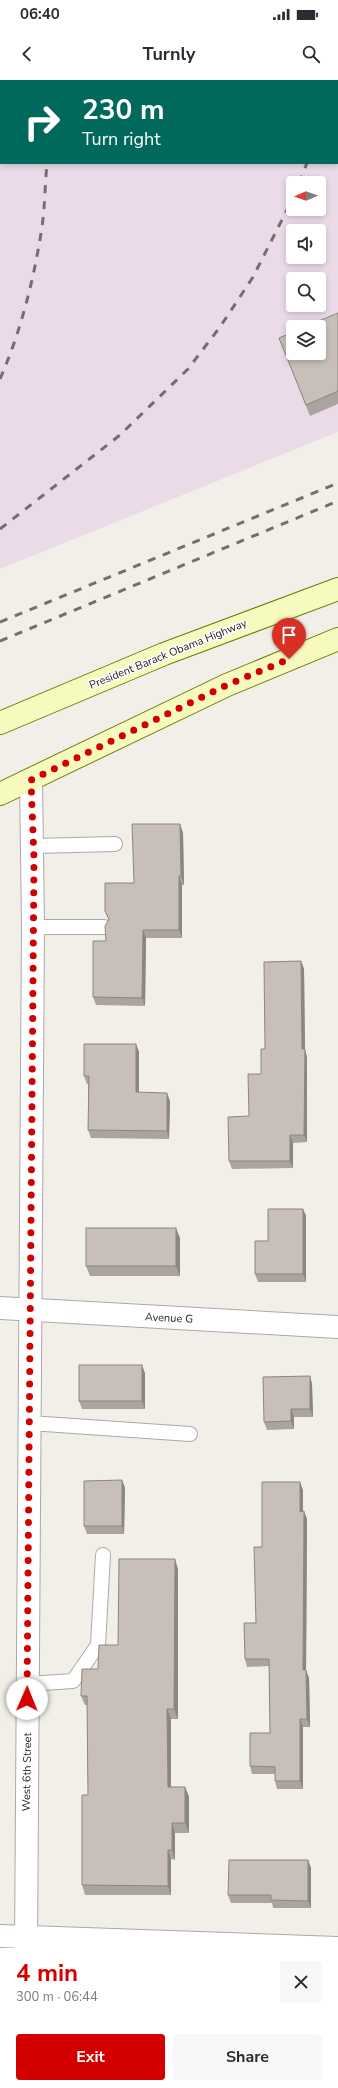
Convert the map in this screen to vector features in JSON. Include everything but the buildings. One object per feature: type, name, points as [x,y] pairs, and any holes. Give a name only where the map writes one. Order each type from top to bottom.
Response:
[{"type":"main road","name":"President Barack Obama Highway","points":[[0,723],[164,654],[338,589]]},
{"type":"main road","points":[[0,794],[227,685],[338,639]]},
{"type":"street","name":"West 6th Street","points":[[26,1943],[34,846],[31,780]]},
{"type":"street","name":"Avenue G","points":[[0,1308],[338,1327]]},
{"type":"street","points":[[0,1936],[26,1943],[338,1948]]},
{"type":"lane","points":[[34,846],[115,844]]},
{"type":"lane","points":[[33,927],[104,926]]},
{"type":"lane","points":[[30,1423],[190,1434]]},
{"type":"lane","points":[[28,1684],[73,1681],[98,1645],[103,1556]]},
{"type":"shaded area","points":[[0,164],[338,164],[338,432],[0,569]]},
{"type":"railway","points":[[0,379],[8,361],[20,324],[35,266],[43,219],[47,164]]},
{"type":"railway","points":[[302,176],[307,164]]},
{"type":"railway","points":[[0,529],[120,435],[188,369],[220,327],[253,277],[286,212]]},
{"type":"railway","points":[[0,622],[338,483]]},
{"type":"railway","points":[[0,641],[338,501]]},
{"type":"route","points":[[27,1699],[34,859],[31,780],[227,685],[289,659]]}]
